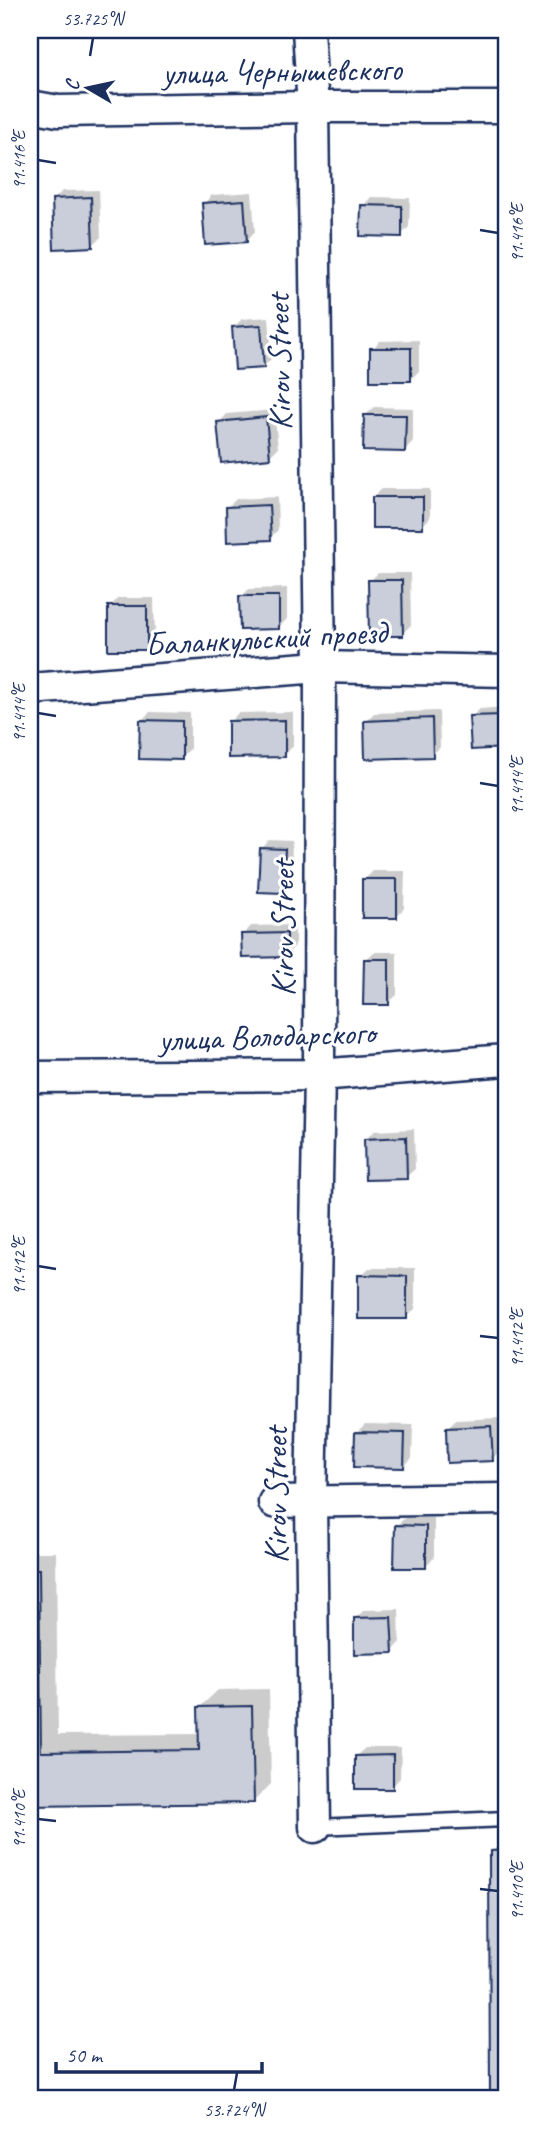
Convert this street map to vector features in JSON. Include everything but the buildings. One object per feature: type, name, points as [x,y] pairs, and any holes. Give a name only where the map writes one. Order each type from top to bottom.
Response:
[{"type":"street","name":"Kirov Street","points":[[308,30],[313,107],[320,667],[319,1075],[311,1502],[315,1827]]},
{"type":"street","name":"улица Чернышевского","points":[[44,108],[506,107]]},
{"type":"street","name":"Баланкульский проезд","points":[[30,689],[320,667],[506,671]]},
{"type":"street","name":"улица Володарского","points":[[30,1077],[319,1075],[506,1060]]},
{"type":"street","points":[[274,1502],[506,1499]]},
{"type":"lane","points":[[315,1827],[506,1819]]}]
